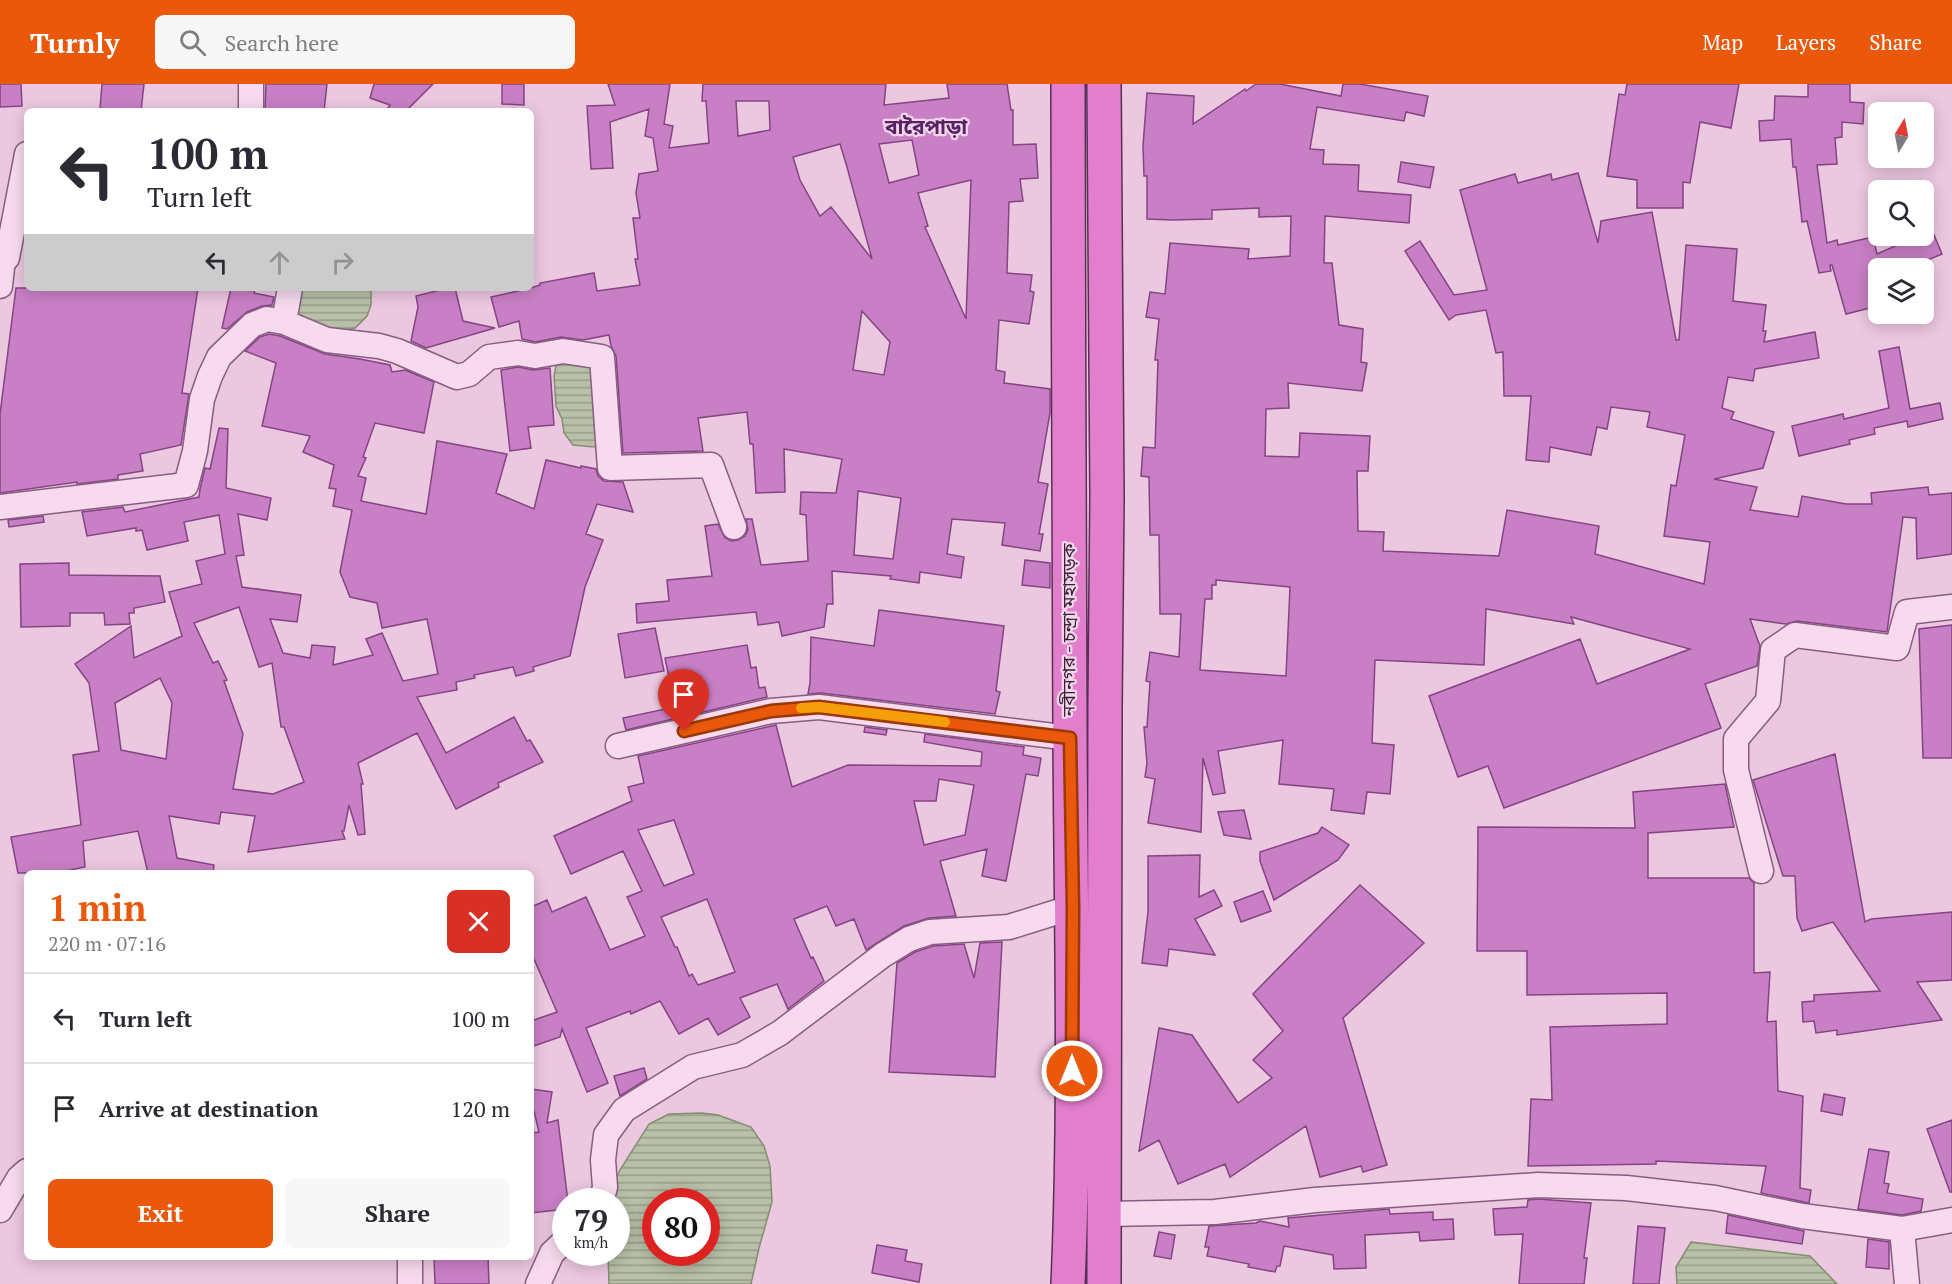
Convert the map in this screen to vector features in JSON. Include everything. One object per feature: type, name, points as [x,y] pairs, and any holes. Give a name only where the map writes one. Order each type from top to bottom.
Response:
[{"type":"highway","name":"নবীনগর - চন্দ্রা মহাসড়ক","points":[[1068,84],[1070,738],[1073,907],[1072,1200],[1068,1284]]},
{"type":"highway","name":"নবীনগর - চন্দ্রা মহাসড়ক","points":[[1104,84],[1107,496],[1104,1284]]},
{"type":"street","points":[[251,84],[251,108]]},
{"type":"street","points":[[0,286],[1,258],[6,258],[24,169]]},
{"type":"street","points":[[284,322],[289,291]]},
{"type":"street","points":[[0,507],[186,485],[195,450],[202,399],[219,357],[252,325],[267,319],[284,322],[327,340],[379,346],[397,351],[457,377],[469,374],[489,357],[518,353],[535,356],[563,351],[602,357],[610,468],[711,465],[734,527]]},
{"type":"street","points":[[1761,871],[1736,770],[1737,739],[1768,701],[1773,650],[1796,635],[1897,648],[1907,612],[1952,607]]},
{"type":"street","points":[[618,746],[771,711],[819,707],[1070,738]]},
{"type":"street","points":[[605,1188],[603,1160],[606,1135],[624,1110],[693,1067],[742,1055],[780,1033],[883,955],[909,939],[930,932],[1009,927],[1073,907]]},
{"type":"street","points":[[0,1210],[24,1174]]},
{"type":"street","points":[[1104,1214],[1215,1212],[1316,1200],[1538,1185],[1626,1188],[1715,1198],[1802,1216],[1902,1228],[1952,1220]]},
{"type":"street","points":[[1902,1228],[1907,1284]]},
{"type":"street","points":[[538,1284],[552,1253]]},
{"type":"street","points":[[410,1260],[410,1284]]},
{"type":"shaded area","points":[[295,291],[371,291],[371,305],[367,316],[355,328],[337,333],[296,316]]},
{"type":"shaded area","points":[[569,361],[588,365],[593,373],[598,443],[594,447],[573,445],[564,433],[562,419],[556,406],[554,376],[556,366]]},
{"type":"shaded area","points":[[669,1114],[718,1115],[751,1127],[764,1146],[770,1166],[772,1202],[751,1284],[609,1284],[608,1266],[630,1266],[630,1188],[612,1188],[620,1170],[649,1124]]},
{"type":"shaded area","points":[[1691,1242],[1810,1256],[1837,1284],[1677,1284],[1676,1267]]},
{"type":"building","points":[[0,84],[21,84],[22,106],[0,107]]},
{"type":"building","points":[[102,84],[144,84],[141,108],[100,108]]},
{"type":"building","points":[[266,84],[327,84],[324,108],[265,108]]},
{"type":"building","points":[[374,84],[433,84],[409,108],[388,108],[390,105],[370,98]]},
{"type":"building","points":[[502,84],[524,84],[524,105],[502,104]]},
{"type":"building","points":[[608,84],[670,84],[664,124],[673,126],[669,148],[709,143],[706,101],[702,101],[703,84],[886,84],[884,105],[949,98],[947,84],[1007,84],[1011,110],[1013,110],[1013,145],[1036,144],[1038,178],[1020,179],[1023,201],[1009,202],[1007,273],[1032,275],[1030,291],[1034,292],[1029,324],[999,320],[996,370],[1005,372],[1004,383],[1050,389],[1050,413],[1038,482],[1048,484],[1039,534],[1043,534],[1040,551],[1002,545],[1005,523],[952,519],[947,554],[964,557],[961,578],[920,572],[919,583],[890,579],[891,576],[832,571],[833,604],[827,604],[824,627],[782,636],[779,622],[758,625],[756,612],[637,623],[636,604],[669,601],[667,580],[712,576],[705,526],[718,524],[725,538],[732,541],[745,536],[748,530],[746,519],[752,519],[761,565],[808,561],[806,515],[800,514],[801,492],[836,493],[842,459],[784,449],[785,492],[756,493],[753,444],[750,444],[747,412],[698,418],[703,451],[623,453],[616,356],[609,335],[583,340],[561,337],[535,342],[522,339],[519,321],[499,327],[491,297],[518,291],[534,291],[534,287],[540,283],[594,273],[597,291],[640,285],[635,259],[638,259],[633,218],[640,218],[636,193],[639,174],[658,171],[653,138],[645,136],[649,109],[610,122],[613,168],[591,169],[587,106],[615,105]],"holes":[[[736,101],[769,101],[770,130],[738,136]],[[912,140],[919,175],[889,183],[879,144]],[[840,144],[872,259],[831,207],[820,216],[800,180],[793,157]],[[971,180],[966,319],[925,227],[928,226],[918,193]],[[862,311],[890,342],[884,375],[853,370]],[[858,491],[901,498],[893,559],[854,555]]]},
{"type":"building","points":[[1256,84],[1280,84],[1341,96],[1343,84],[1360,84],[1428,96],[1424,116],[1406,112],[1404,121],[1317,107],[1310,149],[1324,150],[1323,164],[1359,165],[1358,191],[1411,195],[1409,223],[1325,216],[1324,263],[1332,263],[1339,325],[1363,329],[1361,362],[1367,363],[1362,391],[1288,383],[1289,408],[1266,409],[1265,456],[1299,457],[1300,433],[1370,436],[1368,471],[1357,471],[1358,531],[1384,532],[1383,551],[1499,556],[1507,510],[1599,526],[1595,554],[1704,584],[1710,542],[1664,536],[1671,485],[1676,486],[1685,435],[1647,427],[1650,412],[1611,407],[1607,429],[1597,427],[1591,455],[1550,447],[1549,462],[1526,460],[1531,396],[1504,396],[1503,352],[1496,353],[1486,310],[1456,315],[1449,320],[1405,251],[1420,241],[1454,295],[1487,290],[1460,190],[1515,174],[1518,183],[1551,174],[1552,180],[1578,173],[1598,243],[1601,221],[1652,212],[1676,340],[1679,340],[1686,245],[1737,249],[1733,301],[1766,305],[1764,342],[1815,332],[1819,358],[1755,369],[1753,381],[1728,377],[1722,408],[1734,412],[1731,419],[1774,432],[1763,468],[1714,479],[1757,487],[1750,510],[1798,517],[1802,496],[1846,504],[1872,504],[1871,493],[1928,487],[1929,495],[1952,493],[1952,554],[1917,559],[1916,518],[1903,517],[1887,632],[1797,621],[1786,624],[1750,619],[1760,646],[1757,666],[1705,684],[1721,728],[1504,808],[1488,766],[1458,777],[1429,696],[1580,639],[1597,684],[1690,649],[1571,617],[1574,624],[1486,609],[1484,665],[1375,660],[1372,743],[1394,745],[1390,794],[1367,792],[1364,814],[1331,810],[1334,789],[1279,784],[1283,740],[1218,751],[1225,793],[1213,795],[1203,758],[1201,832],[1148,823],[1155,779],[1145,777],[1147,763],[1144,727],[1147,727],[1150,682],[1146,681],[1150,652],[1179,657],[1181,614],[1160,614],[1159,535],[1150,535],[1149,477],[1141,476],[1143,447],[1155,448],[1158,360],[1155,360],[1159,319],[1146,317],[1150,292],[1165,294],[1170,243],[1249,249],[1248,259],[1290,256],[1291,216],[1259,217],[1259,208],[1212,210],[1212,219],[1147,219],[1147,176],[1144,176],[1143,146],[1147,93],[1194,96],[1193,124],[1245,89],[1246,91]],"holes":[[[1216,580],[1290,587],[1286,676],[1200,670],[1205,599],[1212,599],[1212,585],[1216,585]]]},
{"type":"building","points":[[1627,84],[1739,84],[1731,128],[1700,122],[1690,183],[1683,182],[1683,208],[1637,208],[1637,180],[1607,176],[1619,94],[1625,95]]},
{"type":"building","points":[[1808,84],[1850,84],[1850,102],[1864,103],[1863,124],[1842,122],[1842,137],[1835,138],[1837,164],[1817,165],[1827,243],[1837,240],[1838,245],[1868,238],[1868,246],[1875,246],[1877,254],[1895,246],[1934,246],[1934,235],[1942,254],[1932,258],[1868,258],[1868,308],[1846,314],[1832,265],[1830,265],[1831,271],[1819,273],[1807,221],[1802,222],[1791,139],[1760,141],[1759,121],[1774,120],[1775,96],[1808,97]]},
{"type":"building","points":[[1401,162],[1434,167],[1430,188],[1398,182]]},
{"type":"building","points":[[16,288],[24,288],[24,291],[198,291],[182,393],[189,394],[181,445],[140,454],[143,471],[118,475],[118,479],[77,484],[77,482],[0,493],[0,414]]},
{"type":"building","points":[[230,291],[254,291],[254,293],[274,297],[272,305],[247,312],[227,329],[222,328]]},
{"type":"building","points":[[436,291],[456,291],[463,321],[495,328],[426,348],[411,341],[418,307],[416,296]]},
{"type":"building","points":[[269,334],[280,336],[325,354],[390,365],[392,372],[405,370],[434,382],[424,433],[375,423],[363,457],[366,458],[358,476],[366,478],[361,501],[426,514],[437,441],[507,454],[496,493],[534,509],[546,460],[596,469],[598,476],[604,481],[623,482],[633,512],[597,504],[586,534],[603,540],[585,587],[570,656],[533,667],[534,671],[516,676],[513,667],[474,675],[475,678],[456,682],[457,690],[417,697],[446,753],[514,717],[527,741],[530,740],[543,762],[498,783],[499,787],[456,809],[417,733],[358,763],[363,784],[361,784],[365,834],[358,835],[349,805],[344,831],[342,831],[345,839],[248,852],[255,816],[221,812],[219,824],[169,816],[177,858],[214,865],[213,870],[147,870],[138,831],[83,841],[85,867],[70,870],[24,870],[24,873],[18,873],[11,837],[81,825],[73,755],[99,751],[89,683],[75,664],[131,626],[134,658],[182,636],[169,592],[202,584],[196,561],[225,554],[219,515],[184,522],[188,541],[147,550],[142,530],[136,531],[136,528],[87,536],[82,512],[123,507],[125,512],[199,497],[205,468],[210,469],[219,428],[228,429],[226,488],[271,498],[267,520],[238,514],[244,555],[236,556],[242,587],[301,595],[297,622],[270,619],[283,653],[310,658],[312,645],[335,647],[333,665],[373,655],[366,639],[382,633],[403,681],[438,674],[427,619],[382,628],[377,603],[350,597],[340,572],[352,510],[333,506],[336,489],[329,488],[334,465],[303,452],[310,436],[262,426],[276,363],[245,351],[260,337]],"holes":[[[239,607],[259,667],[272,663],[281,727],[284,727],[304,782],[273,794],[233,789],[243,734],[224,681],[227,680],[218,661],[213,663],[194,623]],[[160,678],[172,703],[166,759],[121,750],[115,703]]]},
{"type":"building","points":[[1899,347],[1910,409],[1940,403],[1943,419],[1908,427],[1907,421],[1874,428],[1875,434],[1849,440],[1850,444],[1799,456],[1792,426],[1843,414],[1844,419],[1889,408],[1879,351]]},
{"type":"building","points":[[518,367],[533,370],[550,368],[554,425],[528,427],[531,448],[510,451],[501,370]]},
{"type":"building","points":[[43,516],[44,522],[9,527],[8,520]]},
{"type":"building","points":[[1025,560],[1050,563],[1050,588],[1022,585]]},
{"type":"building","points":[[69,563],[69,575],[160,576],[165,602],[134,608],[134,613],[129,613],[130,624],[105,625],[104,613],[70,613],[70,626],[21,627],[20,564]]},
{"type":"building","points":[[879,610],[1004,626],[996,691],[1000,692],[995,714],[821,693],[808,694],[811,637],[874,646]]},
{"type":"building","points":[[1952,625],[1952,758],[1923,758],[1919,629]]},
{"type":"building","points":[[655,628],[664,671],[625,678],[618,634]]},
{"type":"building","points":[[747,645],[751,668],[756,667],[759,688],[765,687],[767,697],[626,730],[623,718],[675,707],[665,658]]},
{"type":"building","points":[[776,725],[792,787],[848,765],[981,766],[982,752],[924,742],[925,734],[1024,747],[1023,755],[1041,758],[1038,776],[1026,774],[1006,881],[982,876],[987,849],[940,861],[956,916],[929,918],[904,926],[866,950],[854,919],[836,926],[827,906],[794,919],[824,981],[788,1009],[777,984],[740,998],[750,1017],[718,1035],[708,1018],[679,1034],[660,1001],[631,1014],[630,1011],[586,1028],[608,1083],[587,1092],[562,1029],[560,1037],[534,1046],[534,1020],[557,1012],[534,959],[534,906],[547,900],[552,912],[586,897],[610,950],[645,936],[627,897],[642,891],[623,851],[571,874],[554,836],[632,801],[628,787],[644,783],[638,756]],"holes":[[[939,779],[974,785],[965,835],[924,845],[914,801],[936,801]],[[674,820],[694,874],[664,886],[638,830]],[[707,899],[735,972],[698,985],[692,974],[689,976],[661,917]]]},
{"type":"building","points":[[865,727],[887,730],[886,735],[864,732]]},
{"type":"building","points":[[1835,754],[1865,922],[1871,919],[1952,912],[1952,980],[1917,982],[1942,1020],[1837,1035],[1837,1030],[1816,1033],[1814,1021],[1803,1022],[1802,1002],[1814,1001],[1814,995],[1880,991],[1833,922],[1802,931],[1797,918],[1795,876],[1783,876],[1753,780]]},
{"type":"building","points":[[1725,784],[1734,827],[1648,833],[1648,878],[1749,878],[1754,883],[1754,973],[1770,972],[1767,1022],[1776,1021],[1778,1091],[1803,1096],[1800,1188],[1811,1190],[1809,1203],[1761,1193],[1766,1166],[1656,1161],[1656,1164],[1528,1166],[1531,1099],[1552,1100],[1550,1027],[1667,1024],[1667,993],[1527,995],[1527,951],[1477,951],[1478,827],[1635,828],[1633,792]]},
{"type":"building","points":[[1244,810],[1251,839],[1224,835],[1218,812]]},
{"type":"building","points":[[1322,827],[1349,845],[1338,860],[1274,900],[1260,861],[1260,852],[1318,833]]},
{"type":"building","points":[[1200,855],[1199,897],[1214,890],[1222,906],[1195,919],[1215,955],[1169,949],[1167,966],[1142,963],[1148,912],[1148,856]]},
{"type":"building","points":[[1360,885],[1424,943],[1343,1018],[1387,1165],[1363,1172],[1361,1166],[1320,1177],[1306,1126],[1230,1177],[1225,1164],[1178,1184],[1159,1140],[1139,1151],[1159,1028],[1192,1035],[1238,1103],[1272,1078],[1253,1060],[1283,1031],[1253,994]]},
{"type":"building","points":[[1263,891],[1271,911],[1241,922],[1234,902]]},
{"type":"building","points":[[1002,942],[995,1077],[889,1072],[897,963],[915,952],[933,946],[964,944],[974,978],[980,943]]},
{"type":"building","points":[[644,1068],[647,1079],[620,1096],[614,1076]]},
{"type":"building","points":[[534,1089],[552,1092],[547,1123],[558,1120],[566,1188],[552,1188],[552,1211],[534,1213],[534,1133],[539,1132],[534,1111]]},
{"type":"building","points":[[1824,1094],[1845,1098],[1842,1115],[1821,1111]]},
{"type":"building","points":[[1952,1120],[1952,1192],[1950,1192],[1927,1129]]},
{"type":"building","points":[[1869,1149],[1889,1152],[1884,1183],[1889,1184],[1887,1193],[1923,1199],[1921,1211],[1902,1215],[1858,1209]]},
{"type":"building","points":[[1528,1200],[1591,1203],[1584,1258],[1587,1258],[1584,1284],[1519,1284],[1523,1234],[1495,1235],[1493,1209],[1527,1207]]},
{"type":"building","points":[[1389,1209],[1390,1214],[1433,1212],[1433,1220],[1453,1219],[1454,1239],[1420,1241],[1419,1232],[1365,1235],[1366,1268],[1334,1269],[1333,1255],[1284,1246],[1280,1266],[1277,1266],[1275,1272],[1248,1267],[1249,1264],[1207,1256],[1209,1247],[1205,1247],[1209,1226],[1260,1221],[1289,1227],[1288,1218]]},
{"type":"building","points":[[1728,1215],[1804,1231],[1802,1244],[1726,1233]]},
{"type":"building","points":[[1638,1226],[1665,1228],[1659,1284],[1633,1284]]},
{"type":"building","points":[[1159,1232],[1175,1235],[1171,1259],[1154,1256]]},
{"type":"building","points":[[1868,1239],[1889,1242],[1889,1269],[1866,1267]]},
{"type":"building","points":[[877,1245],[907,1250],[905,1261],[922,1264],[919,1282],[872,1273]]},
{"type":"building","points":[[434,1260],[488,1260],[489,1284],[435,1284]]},
{"type":"slow traffic","points":[[801,708],[853,710],[945,722]]},
{"type":"district","name":"বারৈপাড়া","points":[[926,127]]},
{"type":"route","points":[[684,731],[771,711],[819,707],[1070,738],[1073,907],[1072,1071]]}]
